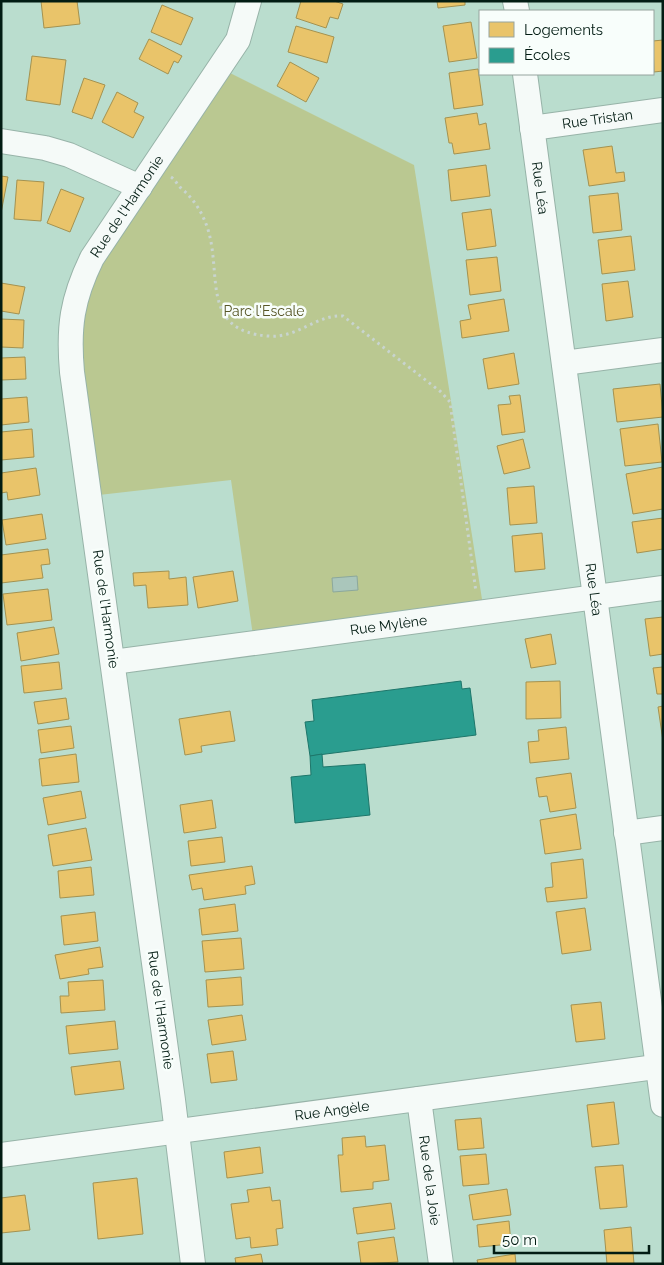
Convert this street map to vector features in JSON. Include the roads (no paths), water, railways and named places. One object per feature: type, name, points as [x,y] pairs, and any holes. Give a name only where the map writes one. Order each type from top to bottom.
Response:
[{"type":"street","name":"Rue de l'Harmonie","points":[[194,1264],[69,339],[72,307],[80,281],[92,258],[238,40],[249,1]]},
{"type":"street","name":"Rue Léa","points":[[525,75],[626,833],[660,1066],[663,1105]]},
{"type":"street","name":"Rue Tristan","points":[[532,128],[663,110]]},
{"type":"street","points":[[1,141],[45,148],[70,156],[140,187]]},
{"type":"street","points":[[564,363],[663,350]]},
{"type":"street","name":"Rue Mylène","points":[[113,662],[663,588]]},
{"type":"street","points":[[626,833],[663,828]]},
{"type":"street","name":"Rue Angèle","points":[[1,1155],[660,1066]]},
{"type":"street","name":"Rue de la Joie","points":[[419,1099],[441,1264]]},
{"type":"park label","name":"Parc l'Escale","points":[[264,311]]}]
